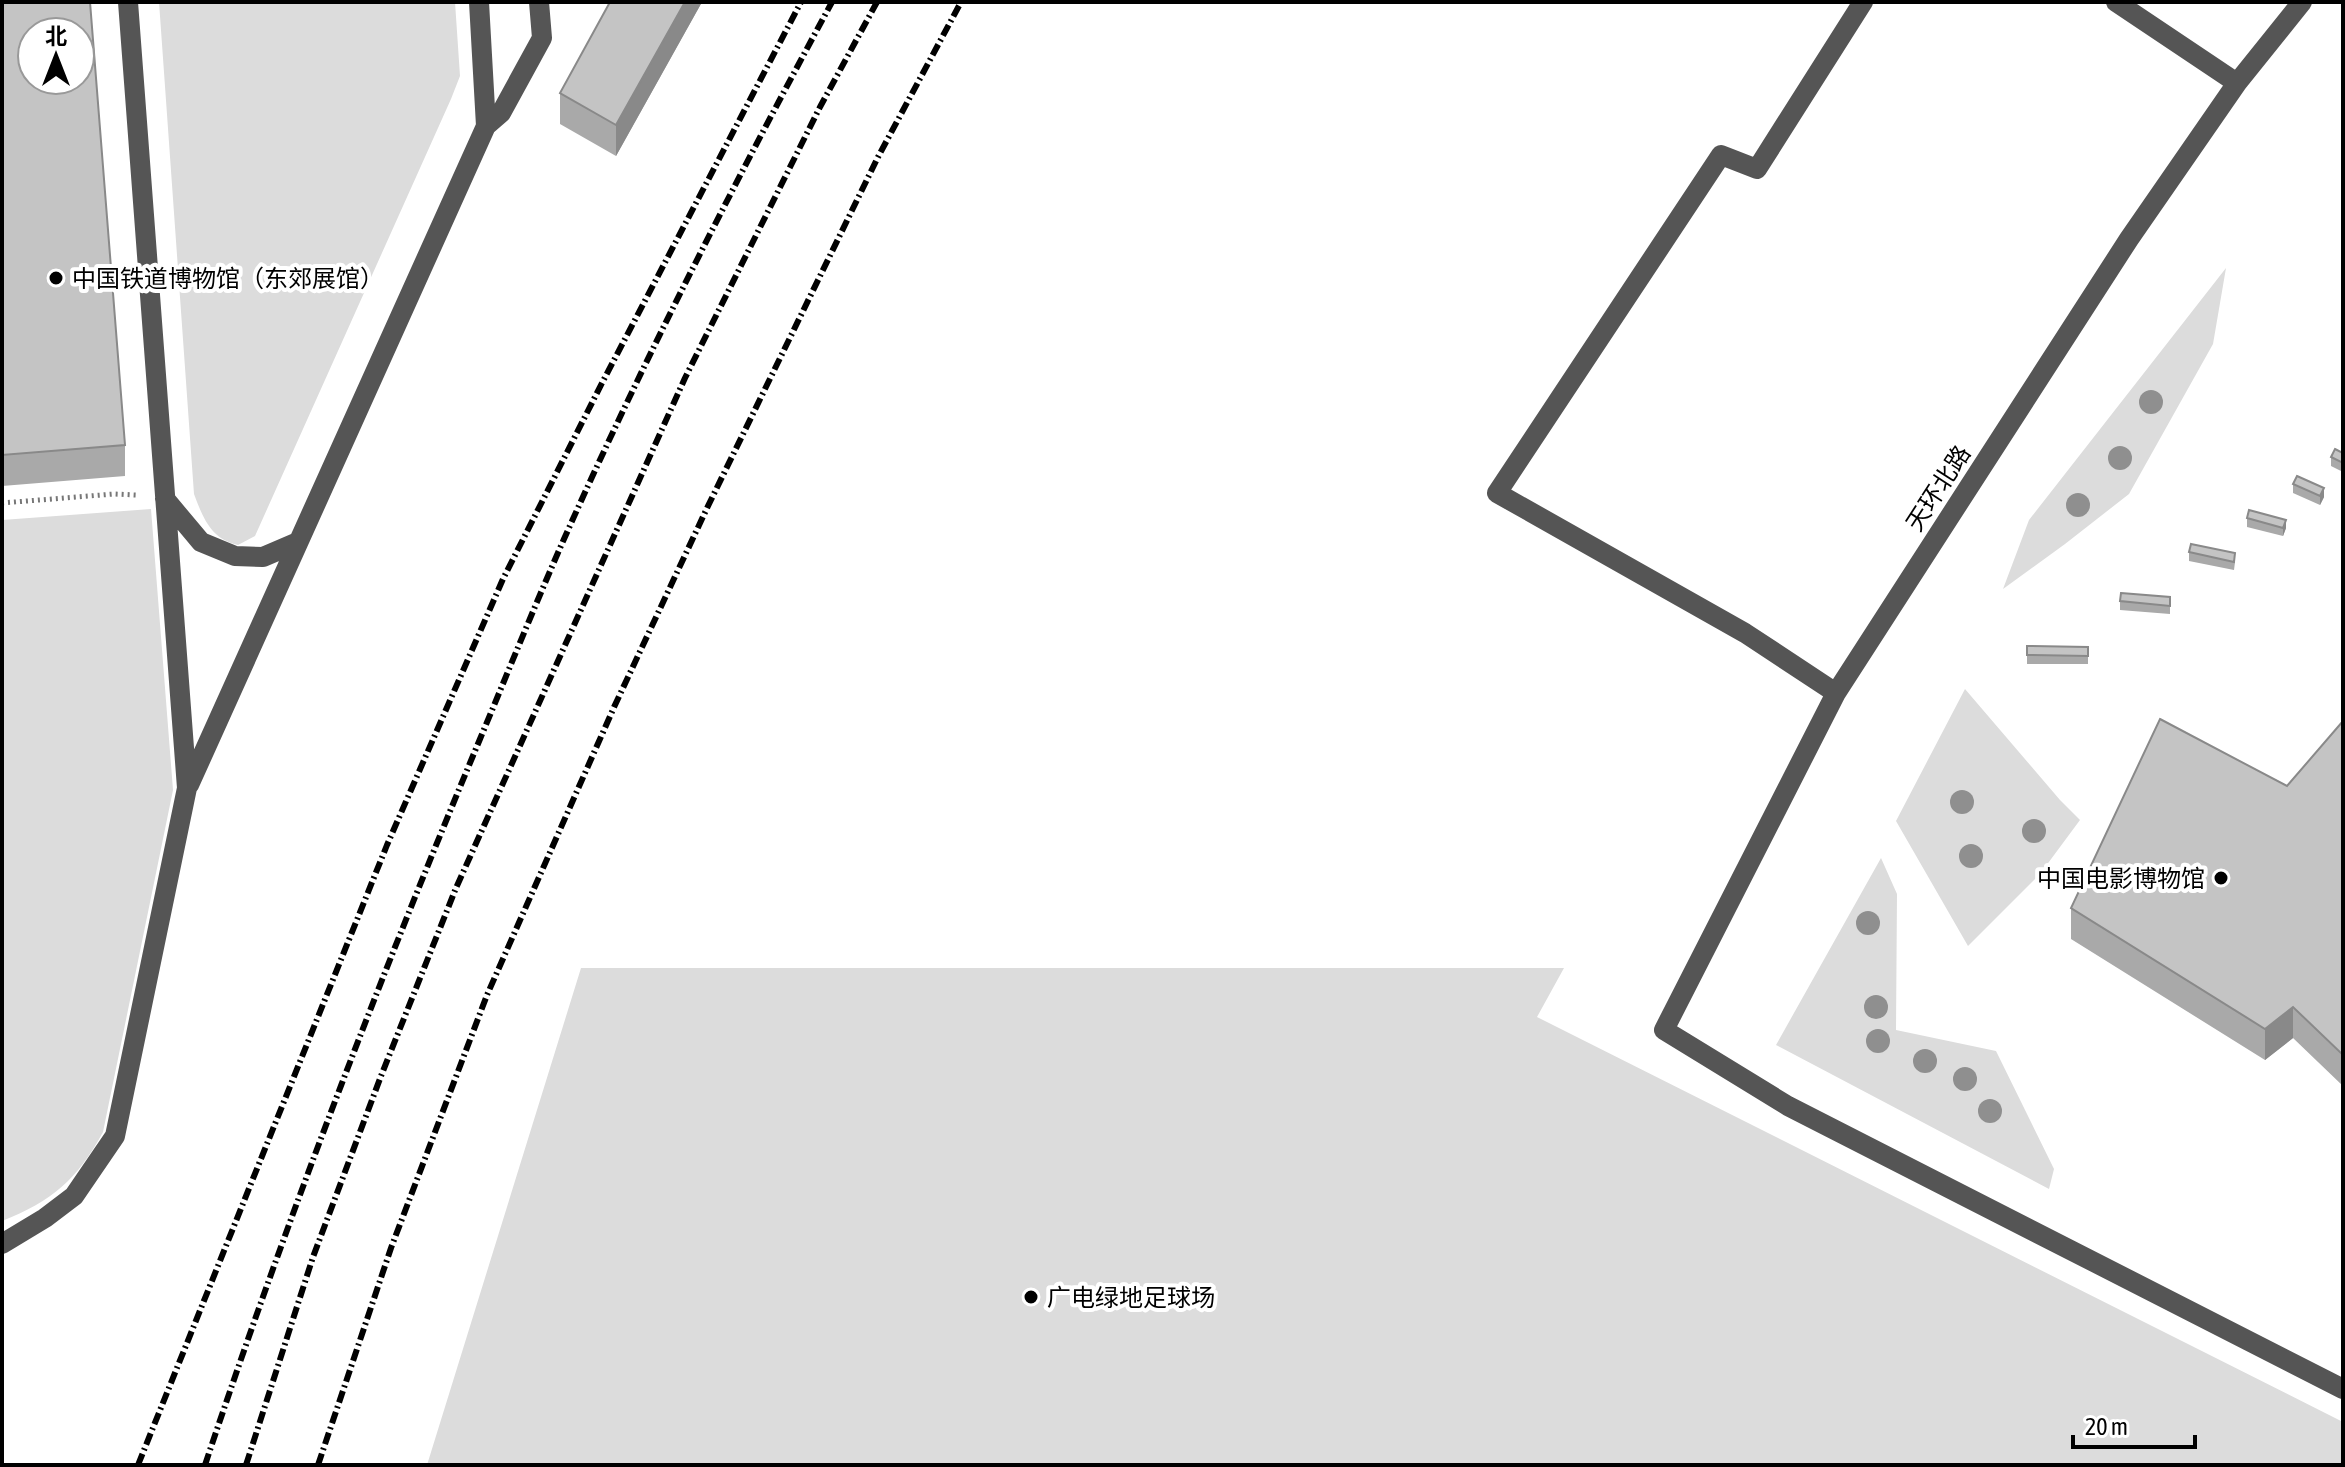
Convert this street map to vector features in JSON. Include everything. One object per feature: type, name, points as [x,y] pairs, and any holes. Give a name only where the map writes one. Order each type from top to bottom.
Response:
[{"type":"street","points":[[128,2],[187,788]]},
{"type":"street","points":[[479,2],[486,126]]},
{"type":"street","points":[[2,1244],[74,1196],[115,1136],[187,788],[486,126],[501,113],[542,38],[539,2]]},
{"type":"street","points":[[1836,693],[1745,633],[1497,493],[1721,155],[1757,169],[1863,2]]},
{"type":"street","points":[[2116,2],[2237,83]]},
{"type":"street","name":"天环北路","points":[[2302,2],[2237,83],[2129,239],[1836,693],[1664,1030],[1788,1106],[2343,1389]]},
{"type":"street","points":[[165,499],[201,542],[235,556],[263,557],[298,542]]},
{"type":"path","points":[[2,503],[114,494]]},
{"type":"shaded area","points":[[159,2],[455,2],[460,76],[451,99],[255,536],[238,545],[215,533],[194,494]]},
{"type":"shaded area","points":[[2226,268],[2213,344],[2129,494],[2003,589],[2029,520]]},
{"type":"shaded area","points":[[151,509],[173,790],[103,1132],[83,1163],[62,1187],[2,1221],[2,520]]},
{"type":"shaded area","points":[[1965,689],[2080,820],[2040,874],[1968,946],[1896,821]]},
{"type":"shaded area","points":[[1881,858],[1897,894],[1896,1030],[1996,1051],[2054,1169],[2049,1189],[1776,1045]]},
{"type":"shaded area","points":[[581,968],[1564,968],[1537,1017],[2343,1422],[2343,1465],[427,1465]]},
{"type":"building","name":"中国铁道博物馆（东郊展馆）","points":[[2,2],[90,2],[91,16],[16,16],[16,96],[96,96],[96,78],[125,445],[2,455]]},
{"type":"building","points":[[610,2],[685,2],[616,125],[560,93]]},
{"type":"building","points":[[2335,449],[2343,453],[2343,463],[2331,457]]},
{"type":"building","points":[[2297,476],[2324,488],[2320,496],[2293,484]]},
{"type":"building","points":[[2249,510],[2286,520],[2283,528],[2247,518]]},
{"type":"building","points":[[2191,544],[2235,553],[2234,562],[2189,552]]},
{"type":"building","points":[[2121,593],[2170,597],[2170,606],[2120,601]]},
{"type":"building","points":[[2027,646],[2088,647],[2088,656],[2027,655]]},
{"type":"building","name":"中国电影博物馆","points":[[2160,719],[2287,786],[2343,721],[2343,1055],[2293,1007],[2265,1029],[2071,908]]},
{"type":"railway","points":[[138,1465],[387,845],[503,579],[801,2]]},
{"type":"railway","points":[[205,1465],[268,1281],[371,1009],[553,564],[659,336],[832,2]]},
{"type":"railway","points":[[246,1465],[313,1257],[456,888],[685,378],[820,107],[877,2]]},
{"type":"railway","points":[[318,1465],[391,1248],[487,995],[615,705],[708,506],[878,157],[961,2]]},
{"type":"place","name":"中国铁道博物馆（东郊展馆）","points":[[56,278]]},
{"type":"place","name":"中国电影博物馆","points":[[2221,878]]},
{"type":"place","name":"广电绿地足球场","points":[[1031,1297]]}]
